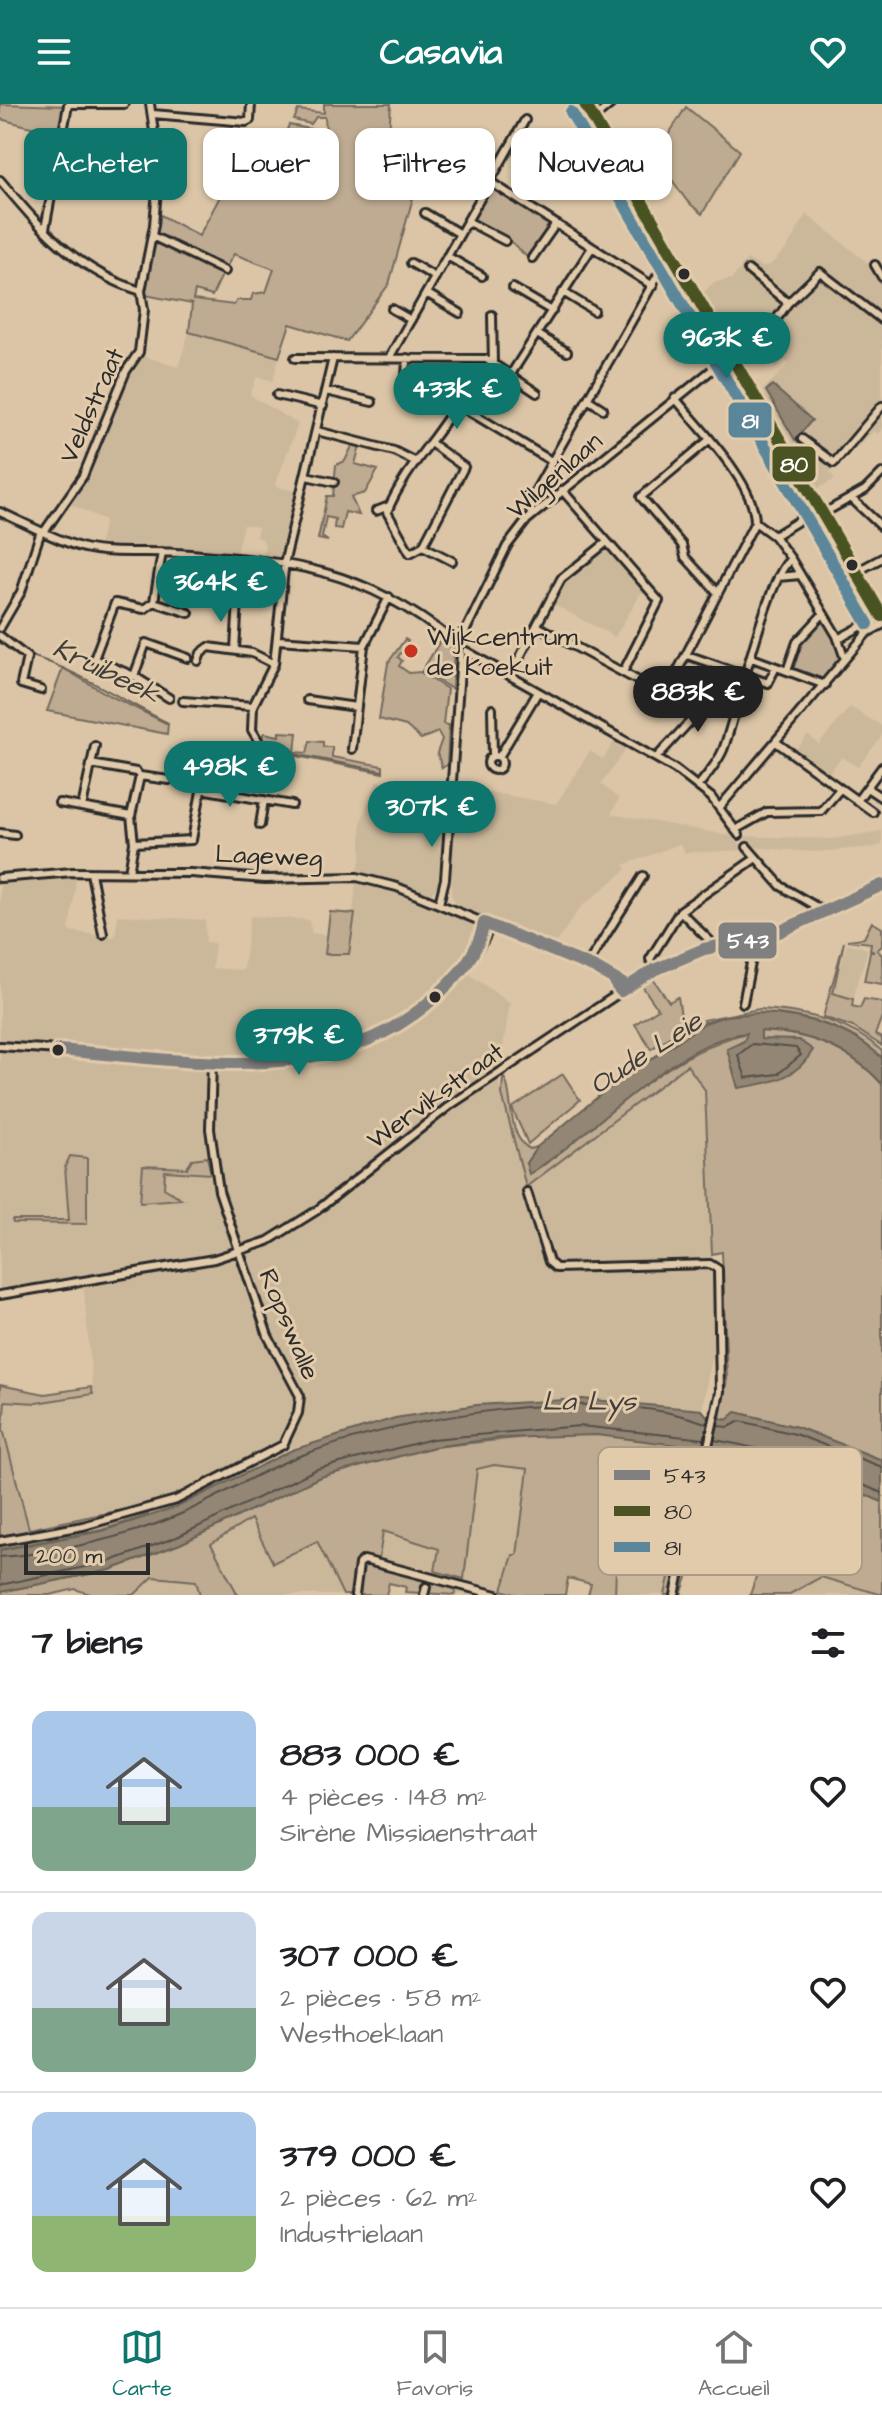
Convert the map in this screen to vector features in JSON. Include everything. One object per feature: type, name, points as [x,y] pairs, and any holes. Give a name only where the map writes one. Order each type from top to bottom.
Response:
[{"type":"street","points":[[45,229],[68,104],[124,104]]},
{"type":"street","name":"Veldstraat","points":[[0,628],[21,592],[42,531],[83,476],[126,371],[139,352],[144,310],[141,291],[152,236],[159,166],[150,104]]},
{"type":"street","points":[[153,114],[246,122],[250,120],[251,104]]},
{"type":"street","points":[[585,104],[882,616]]},
{"type":"street","points":[[593,119],[611,104]]},
{"type":"street","points":[[495,173],[525,120]]},
{"type":"street","points":[[0,180],[45,229],[94,273],[141,291]]},
{"type":"street","points":[[495,185],[653,286]]},
{"type":"street","points":[[389,358],[479,200]]},
{"type":"street","points":[[425,213],[460,234]]},
{"type":"street","points":[[467,221],[505,241]]},
{"type":"street","points":[[532,258],[555,225]]},
{"type":"street","points":[[152,236],[225,271]]},
{"type":"street","points":[[511,374],[591,249]]},
{"type":"street","points":[[447,256],[482,276]]},
{"type":"street","points":[[531,516],[528,507],[664,264],[673,256]]},
{"type":"street","points":[[411,263],[435,277]]},
{"type":"street","points":[[875,265],[882,277]]},
{"type":"street","points":[[748,270],[788,303],[820,272],[882,320]]},
{"type":"street","points":[[513,288],[552,311]]},
{"type":"street","points":[[563,292],[594,311]]},
{"type":"street","points":[[426,293],[460,313]]},
{"type":"street","name":"Wilgenlaan","points":[[458,641],[507,546],[531,516],[711,369],[763,338],[788,303]]},
{"type":"street","points":[[392,309],[411,320]]},
{"type":"street","points":[[492,315],[493,363]]},
{"type":"street","points":[[537,334],[567,352]]},
{"type":"street","points":[[397,344],[397,358]]},
{"type":"street","points":[[295,358],[479,358],[493,363],[537,393]]},
{"type":"street","points":[[258,740],[252,730],[253,706],[274,664],[286,564],[333,358]]},
{"type":"street","points":[[405,398],[407,358]]},
{"type":"street","points":[[326,391],[372,402]]},
{"type":"street","points":[[277,395],[323,406]]},
{"type":"street","points":[[537,626],[657,691],[667,691],[755,522],[753,505],[709,440],[675,398]]},
{"type":"street","points":[[589,400],[603,409]]},
{"type":"street","points":[[432,444],[464,467],[423,546],[408,555],[387,512],[389,506],[414,461],[432,444],[460,403],[553,462]]},
{"type":"street","points":[[802,439],[834,463],[882,406]]},
{"type":"street","points":[[317,431],[387,449],[414,461]]},
{"type":"street","points":[[709,440],[641,500],[682,545],[685,557],[718,593]]},
{"type":"street","points":[[774,536],[810,513],[865,490],[882,473]]},
{"type":"street","points":[[306,476],[334,482]]},
{"type":"street","points":[[788,478],[873,620],[838,639]]},
{"type":"street","points":[[562,490],[659,601],[623,672]]},
{"type":"street","points":[[533,498],[540,509]]},
{"type":"street","points":[[851,498],[882,527]]},
{"type":"street","points":[[376,511],[389,506]]},
{"type":"street","points":[[0,512],[42,531],[103,551],[162,552],[286,564],[346,577],[389,597],[458,641],[464,653],[445,879],[439,904]]},
{"type":"street","points":[[755,522],[774,536],[791,559],[838,639],[845,659]]},
{"type":"street","points":[[510,676],[561,579],[607,542]]},
{"type":"street","points":[[423,546],[452,561]]},
{"type":"street","points":[[162,552],[154,602],[144,609],[115,603],[94,659],[134,676],[169,698]]},
{"type":"street","points":[[856,572],[882,558]]},
{"type":"street","points":[[698,786],[723,750],[778,577],[782,566],[791,559]]},
{"type":"street","points":[[778,577],[800,575]]},
{"type":"street","points":[[352,749],[364,646],[389,597]]},
{"type":"street","points":[[235,649],[238,601]]},
{"type":"street","points":[[154,602],[189,612]]},
{"type":"street","points":[[787,671],[797,642],[823,614]]},
{"type":"street","points":[[719,808],[867,633],[882,625]]},
{"type":"street","points":[[0,636],[27,657],[21,684],[41,690]]},
{"type":"street","points":[[278,640],[364,646]]},
{"type":"street","points":[[134,676],[146,643],[188,658]]},
{"type":"street","points":[[198,661],[201,653],[209,647],[235,649],[274,664]]},
{"type":"street","points":[[464,653],[656,758],[698,786],[737,833],[773,811],[821,811],[839,790]]},
{"type":"street","points":[[687,655],[771,683],[776,667]]},
{"type":"street","points":[[752,658],[825,685]]},
{"type":"street","points":[[492,709],[496,756],[538,692]]},
{"type":"street","points":[[656,758],[695,716],[704,694]]},
{"type":"street","points":[[307,700],[356,707]]},
{"type":"street","points":[[183,701],[253,706]]},
{"type":"street","points":[[776,742],[873,812]]},
{"type":"street","points":[[82,807],[95,746]]},
{"type":"street","points":[[91,764],[169,780]]},
{"type":"street","points":[[134,843],[192,840],[206,764]]},
{"type":"street","points":[[857,801],[882,767]]},
{"type":"street","points":[[129,872],[134,843],[131,816],[140,776]]},
{"type":"street","points":[[867,788],[882,798]]},
{"type":"street","points":[[201,789],[292,805]]},
{"type":"street","points":[[260,825],[264,800]]},
{"type":"street","points":[[59,803],[131,816]]},
{"type":"street","points":[[0,833],[15,835]]},
{"type":"street","points":[[747,847],[781,886],[818,911]]},
{"type":"street","points":[[654,970],[650,959],[680,911],[756,858]]},
{"type":"street","name":"Lageweg","points":[[0,878],[45,872],[129,872],[265,879],[357,877],[397,887],[587,965],[624,989]]},
{"type":"street","points":[[91,873],[103,934]]},
{"type":"street","points":[[587,965],[643,876]]},
{"type":"street","name":"Wervikstraat","points":[[0,1295],[239,1252],[268,1241],[299,1223],[449,1106],[654,970],[714,945],[770,936],[818,911],[882,885]]},
{"type":"street","points":[[680,911],[714,945]]},
{"type":"street","points":[[0,1046],[212,1062],[293,1063],[366,1044],[408,1020],[459,973],[482,940],[488,925]]},
{"type":"street","points":[[743,1003],[756,938]]},
{"type":"street","name":"Ropswalle","points":[[0,1541],[83,1526],[176,1500],[286,1442],[298,1413],[300,1396],[268,1336],[239,1252],[213,1160],[210,1129],[212,1062]]},
{"type":"street","points":[[527,1192],[548,1260],[556,1268],[710,1264],[718,1269],[721,1373],[710,1447]]},
{"type":"street","points":[[355,1595],[359,1564],[363,1560],[497,1595]]},
{"type":"street","points":[[675,1595],[680,1575]]},
{"type":"street","points":[[465,1595],[467,1587]]},
{"type":"shaded area","points":[[0,104],[67,106],[63,128],[35,128],[0,119]]},
{"type":"shaded area","points":[[324,104],[391,104],[390,128],[355,128],[355,200],[412,200],[389,284],[347,341],[290,324],[279,357],[189,332],[192,304],[145,295],[153,241],[224,271],[212,296],[195,291],[193,300],[234,305],[237,300],[251,300],[253,294],[266,292],[274,269],[234,254],[225,269],[156,236],[157,213],[199,236],[218,200],[339,200],[339,128],[326,128],[325,117],[316,117],[311,124],[294,120],[298,110],[324,113]]},
{"type":"shaded area","points":[[686,107],[740,151],[702,214],[687,201],[672,180],[672,129]]},
{"type":"shaded area","points":[[495,188],[552,225],[528,258],[506,237],[501,238],[470,220],[481,200],[495,200]]},
{"type":"shaded area","points":[[806,214],[872,266],[882,280],[882,430],[878,434],[874,431],[830,472],[835,479],[816,490],[804,469],[820,459],[810,449],[798,459],[760,393],[789,364],[785,360],[775,368],[762,347],[741,359],[703,293],[714,282],[732,279],[747,259],[762,267],[770,265],[787,248]]},
{"type":"shaded area","points":[[189,332],[279,357],[273,381],[257,377],[250,395],[298,424],[275,486],[298,492],[282,559],[262,557],[265,547],[262,539],[256,537],[258,527],[243,525],[236,554],[99,547],[105,520],[65,502],[84,476],[132,366],[140,355],[178,367]]},
{"type":"shaded area","points":[[353,444],[360,446],[355,464],[378,470],[365,493],[351,497],[359,515],[345,512],[341,529],[334,528],[335,519],[326,517],[322,537],[328,541],[318,539],[327,496],[333,496],[336,465],[345,461]]},
{"type":"shaded area","points":[[605,546],[644,588],[615,637],[551,603],[562,581]]},
{"type":"shaded area","points":[[822,619],[835,639],[841,658],[824,681],[790,670],[800,641]]},
{"type":"shaded area","points":[[431,630],[454,649],[452,689],[422,671],[439,643],[429,634]]},
{"type":"shaded area","points":[[405,639],[408,641],[398,657],[402,661],[399,666],[409,673],[420,672],[447,689],[443,724],[449,725],[447,765],[442,768],[437,753],[442,739],[438,732],[421,739],[406,726],[379,719],[388,663]]},
{"type":"shaded area","points":[[63,668],[168,724],[167,734],[47,711]]},
{"type":"shaded area","points":[[850,707],[882,726],[882,736],[858,767],[842,757],[825,777],[793,753],[808,735],[819,744]]},
{"type":"shaded area","points":[[279,732],[297,733],[295,752],[307,753],[310,741],[323,742],[323,747],[332,747],[332,757],[383,766],[383,773],[250,747],[250,743],[258,745],[264,733],[279,736]]},
{"type":"shaded area","points":[[615,740],[626,745],[624,752],[601,784],[619,799],[611,814],[733,836],[745,850],[685,853],[680,844],[624,865],[627,869],[580,908],[553,947],[456,905],[451,894],[456,786],[556,804],[590,751],[603,759]]},
{"type":"shaded area","points":[[377,781],[445,791],[438,885],[431,894],[356,875],[361,857],[361,821]]},
{"type":"shaded area","points":[[882,831],[882,845],[876,847],[813,852],[751,847],[743,836],[831,839]]},
{"type":"shaded area","points":[[77,875],[69,931],[115,937],[118,915],[205,920],[206,942],[215,943],[212,968],[243,970],[250,916],[309,920],[312,933],[326,935],[326,954],[349,954],[356,883],[393,890],[494,932],[465,971],[510,1003],[498,1079],[526,1186],[687,1064],[705,1089],[712,1243],[713,1349],[702,1410],[625,1401],[562,1399],[476,1405],[416,1414],[290,1448],[282,1439],[190,1489],[145,1505],[29,1529],[3,1429],[5,1401],[36,1403],[93,1394],[83,1279],[0,1292],[0,881]]},
{"type":"shaded area","points":[[330,912],[355,914],[349,954],[325,954]]},
{"type":"shaded area","points":[[872,922],[882,928],[882,946],[877,950],[882,955],[882,984],[864,981],[870,952],[874,952],[870,950],[871,943],[847,940],[864,938]]},
{"type":"shaded area","points":[[844,942],[833,993],[853,999],[852,1006],[860,1008],[864,999],[882,1002],[882,1016],[875,1035],[882,1038],[882,1046],[853,1027],[823,1017]]},
{"type":"shaded area","points":[[847,943],[868,949],[853,999],[833,994]]},
{"type":"shaded area","points":[[651,976],[669,1002],[678,997],[683,1028],[651,1049],[635,1024],[658,1009],[640,983]]},
{"type":"shaded area","points":[[759,1009],[808,1015],[840,1025],[882,1051],[882,1058],[844,1032],[798,1017],[750,1014],[705,1023],[703,1020]]},
{"type":"shaded area","points":[[756,1031],[809,1038],[841,1051],[882,1084],[882,1460],[862,1452],[862,1447],[849,1447],[797,1427],[736,1412],[728,1420],[720,1418],[727,1379],[722,1252],[712,1254],[705,1090],[687,1065],[526,1187],[502,1094],[503,1076],[517,1134],[530,1149],[537,1147],[526,1163],[544,1165],[643,1085],[699,1051]]},
{"type":"shaded area","points":[[563,1074],[580,1100],[528,1144],[512,1108]]},
{"type":"shaded area","points":[[70,1156],[87,1158],[87,1224],[13,1223],[12,1220],[69,1220],[65,1167]]},
{"type":"shaded area","points":[[207,1157],[211,1174],[165,1171],[164,1188],[182,1199],[140,1202],[143,1166],[187,1168],[192,1159]]},
{"type":"shaded area","points":[[0,1385],[45,1394],[91,1387],[93,1394],[36,1403],[5,1401],[3,1429],[29,1529],[146,1505],[146,1508],[76,1524],[91,1527],[147,1512],[148,1515],[102,1530],[0,1549]]},
{"type":"shaded area","points":[[545,1435],[596,1435],[654,1438],[721,1447],[598,1447],[598,1575],[616,1575],[615,1595],[588,1595],[591,1584],[568,1578],[565,1595],[517,1595],[502,1590],[513,1555],[517,1555],[528,1469],[494,1465],[477,1469],[464,1579],[435,1571],[439,1549],[383,1531],[378,1565],[457,1586],[455,1595],[405,1592],[406,1587],[389,1583],[386,1595],[343,1595],[317,1541],[273,1563],[251,1519],[211,1544],[238,1595],[200,1595],[196,1581],[153,1577],[134,1595],[93,1595],[75,1589],[50,1595],[0,1595],[0,1592],[110,1570],[180,1544],[320,1477],[434,1447]]},
{"type":"shaded area","points":[[494,1465],[528,1468],[517,1556],[513,1555],[503,1590],[517,1595],[455,1595],[457,1586],[377,1565],[383,1530],[466,1559],[477,1469]]},
{"type":"shaded area","points":[[862,1494],[882,1502],[882,1595],[821,1577],[788,1595],[750,1595],[757,1575],[862,1575]]},
{"type":"shaded area","points":[[251,1519],[317,1540],[343,1595],[238,1595],[211,1544]]},
{"type":"shaded area","points":[[616,1575],[669,1575],[665,1595],[615,1595]]},
{"type":"shaded area","points":[[669,1575],[688,1575],[681,1595],[665,1595]]},
{"type":"shaded area","points":[[153,1577],[196,1581],[200,1595],[134,1595]]},
{"type":"shaded area","points":[[821,1577],[860,1587],[874,1595],[788,1595]]},
{"type":"water","points":[[772,385],[812,420],[795,440],[766,391]]},
{"type":"water","points":[[759,1013],[808,1020],[855,1038],[882,1058],[882,1084],[857,1061],[828,1045],[795,1035],[761,1031],[761,1039],[799,1040],[813,1050],[790,1074],[771,1082],[738,1088],[727,1049],[744,1041],[747,1033],[720,1039],[663,1071],[529,1174],[526,1163],[537,1147],[611,1086],[705,1023],[725,1016]]},
{"type":"water","name":"La Lys","points":[[583,1399],[702,1410],[707,1416],[727,1420],[736,1412],[797,1427],[849,1447],[693,1447],[597,1435],[500,1438],[434,1447],[320,1477],[180,1544],[110,1570],[0,1592],[0,1550],[102,1531],[177,1507],[292,1450],[395,1418],[476,1405]]},
{"type":"water","points":[[862,1452],[882,1460],[882,1502],[862,1493]]},
{"type":"waterway","name":"Kruibeek","points":[[29,655],[82,677],[168,723]]},
{"type":"waterway","name":"Kruibeek","points":[[252,746],[382,771]]},
{"type":"transit line","name":"80","points":[[585,104],[882,616]]},
{"type":"transit line","name":"81","points":[[571,112],[868,624]]},
{"type":"transit line","name":"543","points":[[616,985],[621,991],[654,970],[704,949],[770,936],[882,885]]},
{"type":"transit line","name":"543","points":[[58,1050],[156,1059],[255,1063],[303,1058],[350,1047],[393,1028],[434,998],[466,964],[477,945],[484,923],[595,968],[628,987]]},
{"type":"place","name":"Wijkcentrum de Koekuit","points":[[411,651]]},
{"type":"water label","name":"Oude Leie","points":[[645,1052]]}]
